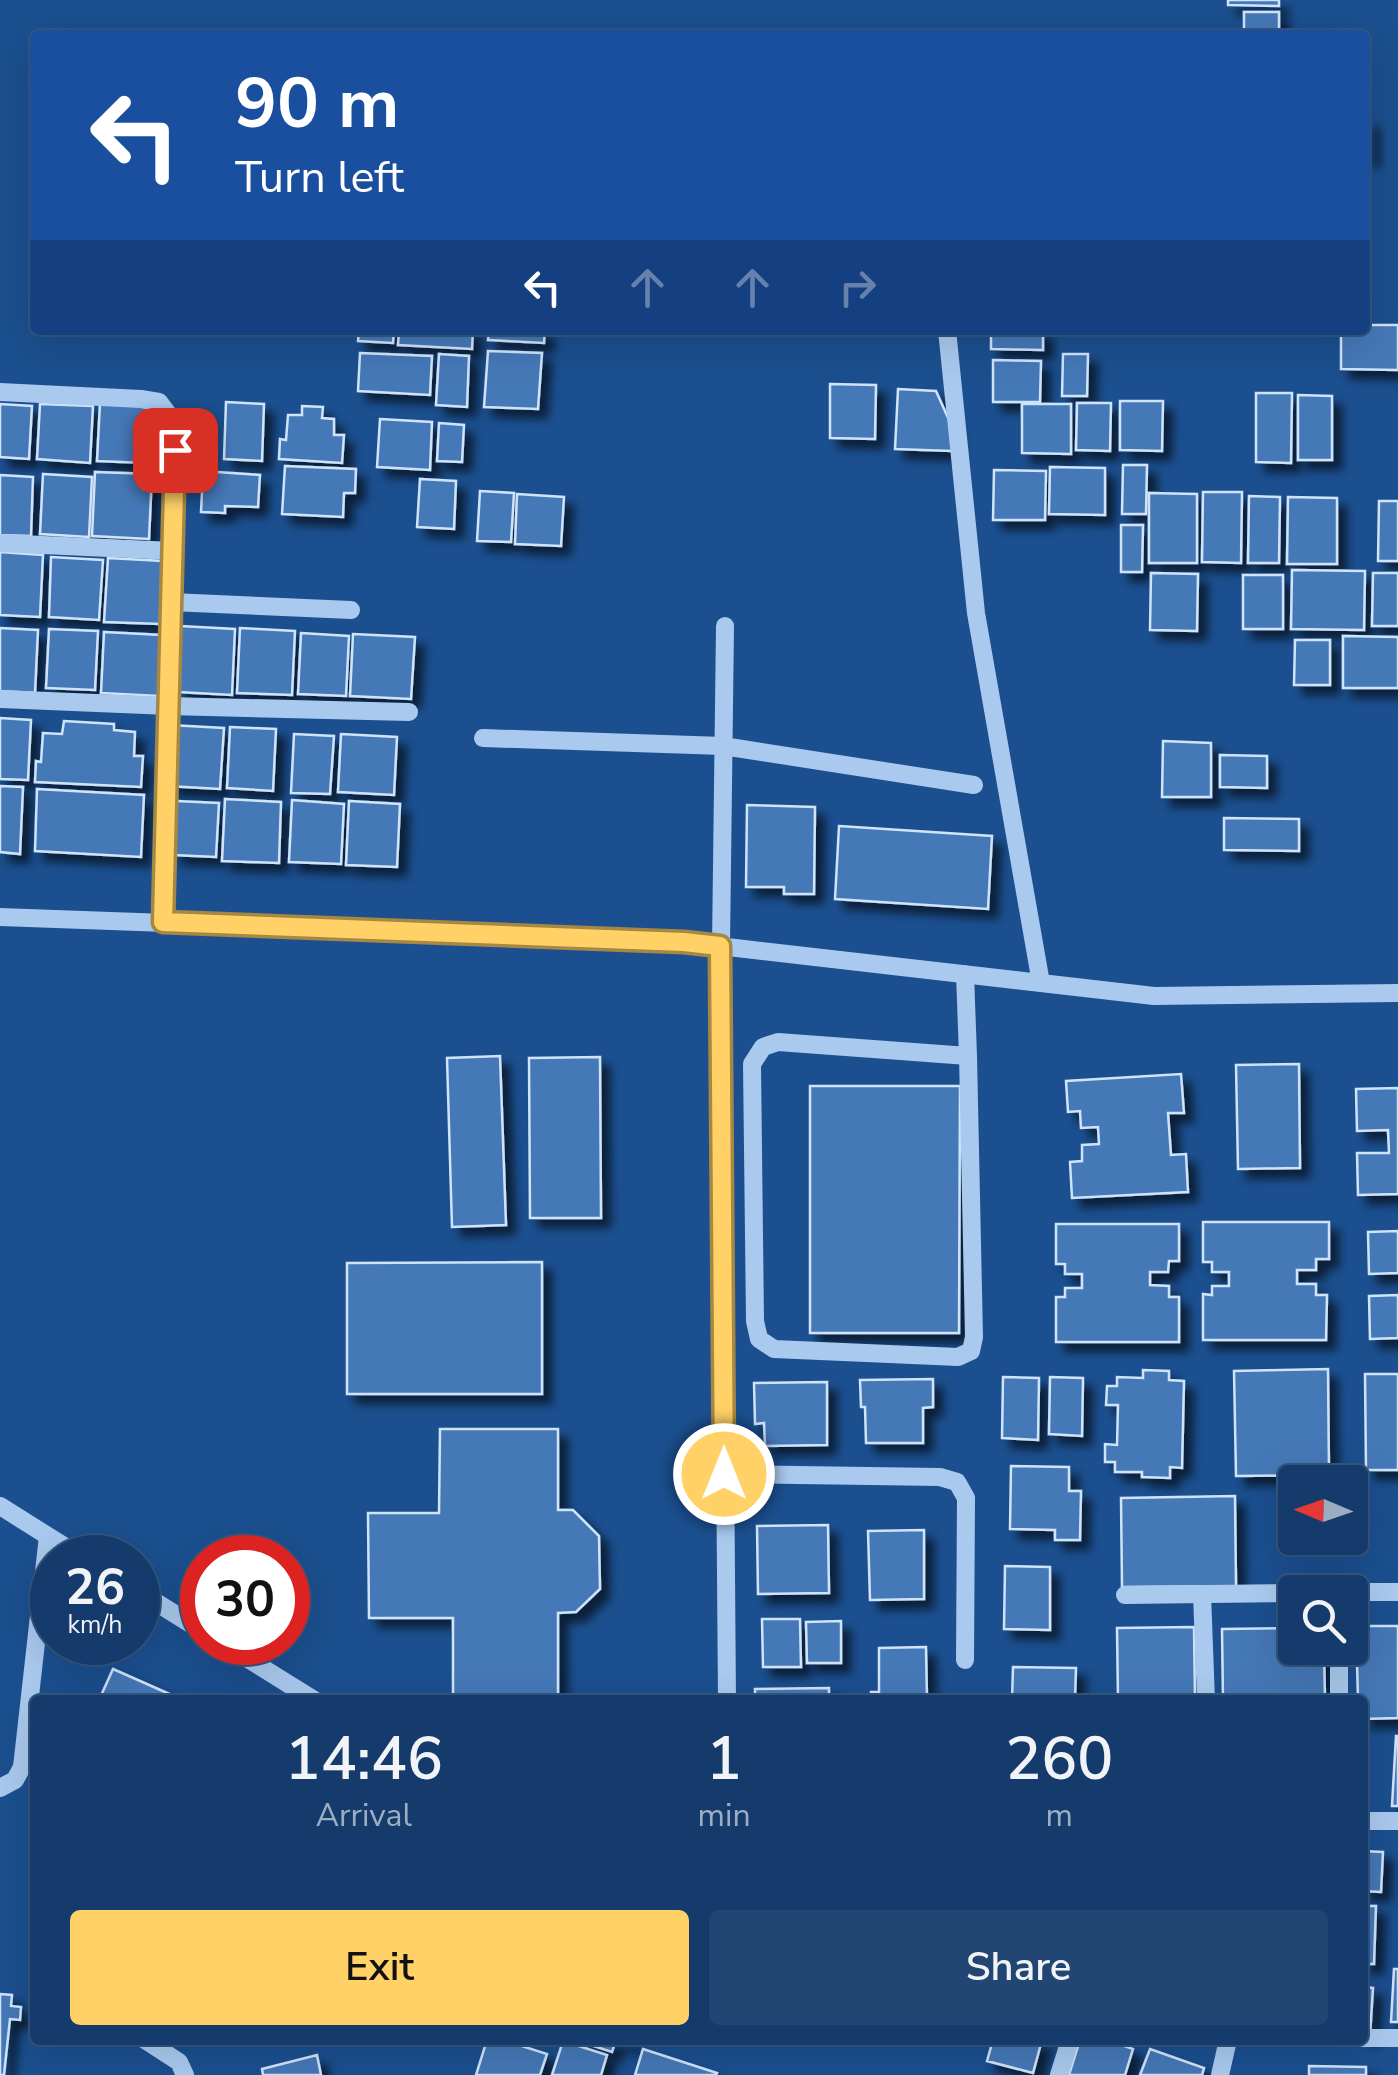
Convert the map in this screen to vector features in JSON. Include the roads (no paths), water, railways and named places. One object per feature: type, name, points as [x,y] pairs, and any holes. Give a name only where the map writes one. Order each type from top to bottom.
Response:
[{"type":"street","points":[[948,335],[976,613],[1040,983]]},
{"type":"street","points":[[0,392],[160,402],[174,422],[163,922]]},
{"type":"street","points":[[0,543],[172,551]]},
{"type":"street","points":[[172,602],[351,610]]},
{"type":"street","points":[[724,626],[720,946],[727,1695]]},
{"type":"street","points":[[0,698],[409,712]]},
{"type":"street","points":[[484,738],[723,746],[974,785]]},
{"type":"street","points":[[0,918],[684,942],[1154,996],[1398,993]]},
{"type":"street","points":[[965,974],[968,1056],[974,1337],[970,1351],[958,1357],[774,1350],[760,1338],[755,1322],[752,1064],[763,1047],[778,1042],[968,1056]]},
{"type":"street","points":[[724,1474],[940,1477],[958,1482],[966,1498],[965,1660]]},
{"type":"street","points":[[0,1506],[46,1535]]},
{"type":"street","points":[[1368,1592],[1398,1592]]},
{"type":"street","points":[[1125,1595],[1278,1593]]},
{"type":"street","points":[[1202,1594],[1206,1695]]},
{"type":"street","points":[[30,1695],[33,1665]]},
{"type":"street","points":[[258,1665],[306,1695]]},
{"type":"street","points":[[1339,1665],[1340,1695]]},
{"type":"street","points":[[0,1788],[15,1780],[22,1766],[30,1695]]},
{"type":"street","points":[[1368,1821],[1398,1821]]},
{"type":"street","points":[[1368,2038],[1398,2038]]},
{"type":"street","points":[[153,2045],[179,2062],[185,2075]]},
{"type":"street","points":[[1059,2075],[1068,2045]]},
{"type":"street","points":[[1220,2075],[1227,2045]]}]
